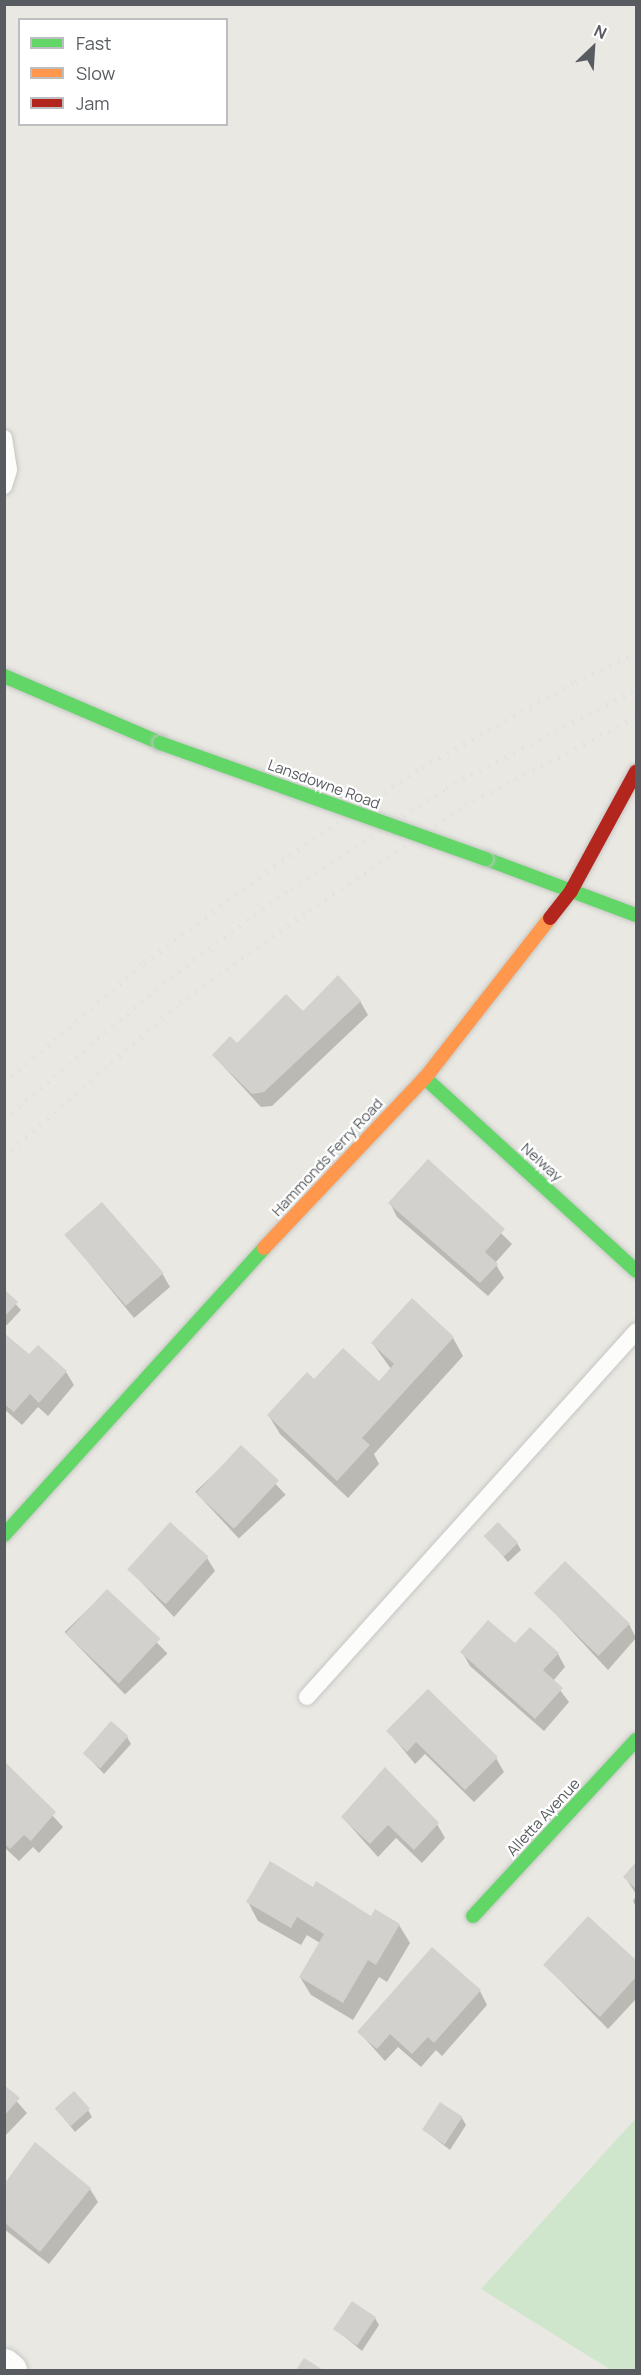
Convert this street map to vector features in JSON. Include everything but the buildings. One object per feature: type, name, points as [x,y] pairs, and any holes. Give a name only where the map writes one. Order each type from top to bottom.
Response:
[{"type":"street","name":"Lansdowne Road","points":[[4,676],[160,743],[636,915]]},
{"type":"street","name":"Hammonds Ferry Road","points":[[4,1535],[131,1389],[425,1078],[571,891],[635,776]]},
{"type":"street","name":"Nelway","points":[[425,1078],[636,1271]]},
{"type":"street","name":"Alletta Avenue","points":[[473,1916],[636,1740]]},
{"type":"street","points":[[4,2365],[10,2370]]},
{"type":"lane","points":[[4,438],[9,470],[4,486]]},
{"type":"lane","points":[[307,1697],[636,1331]]},
{"type":"green space","points":[[636,2118],[636,2370],[611,2370],[481,2289]]},
{"type":"railway","points":[[4,1083],[144,963],[274,866],[422,767],[575,682],[636,654]]},
{"type":"railway","points":[[4,1119],[163,983],[291,888],[446,788],[636,689]]},
{"type":"railway","points":[[4,1156],[180,1003],[309,910],[465,805],[636,717]]},
{"type":"traffic: fast","points":[[4,676],[160,743]]},
{"type":"traffic: fast","points":[[160,743],[486,859]]},
{"type":"traffic: fast","points":[[486,859],[636,915]]},
{"type":"traffic: fast","points":[[425,1078],[636,1271]]},
{"type":"traffic: fast","points":[[4,1535],[264,1248]]},
{"type":"traffic: fast","points":[[473,1916],[636,1740]]},
{"type":"traffic: slow","points":[[264,1248],[425,1078],[550,918]]},
{"type":"traffic: jam","points":[[550,918],[571,891],[636,772]]}]
